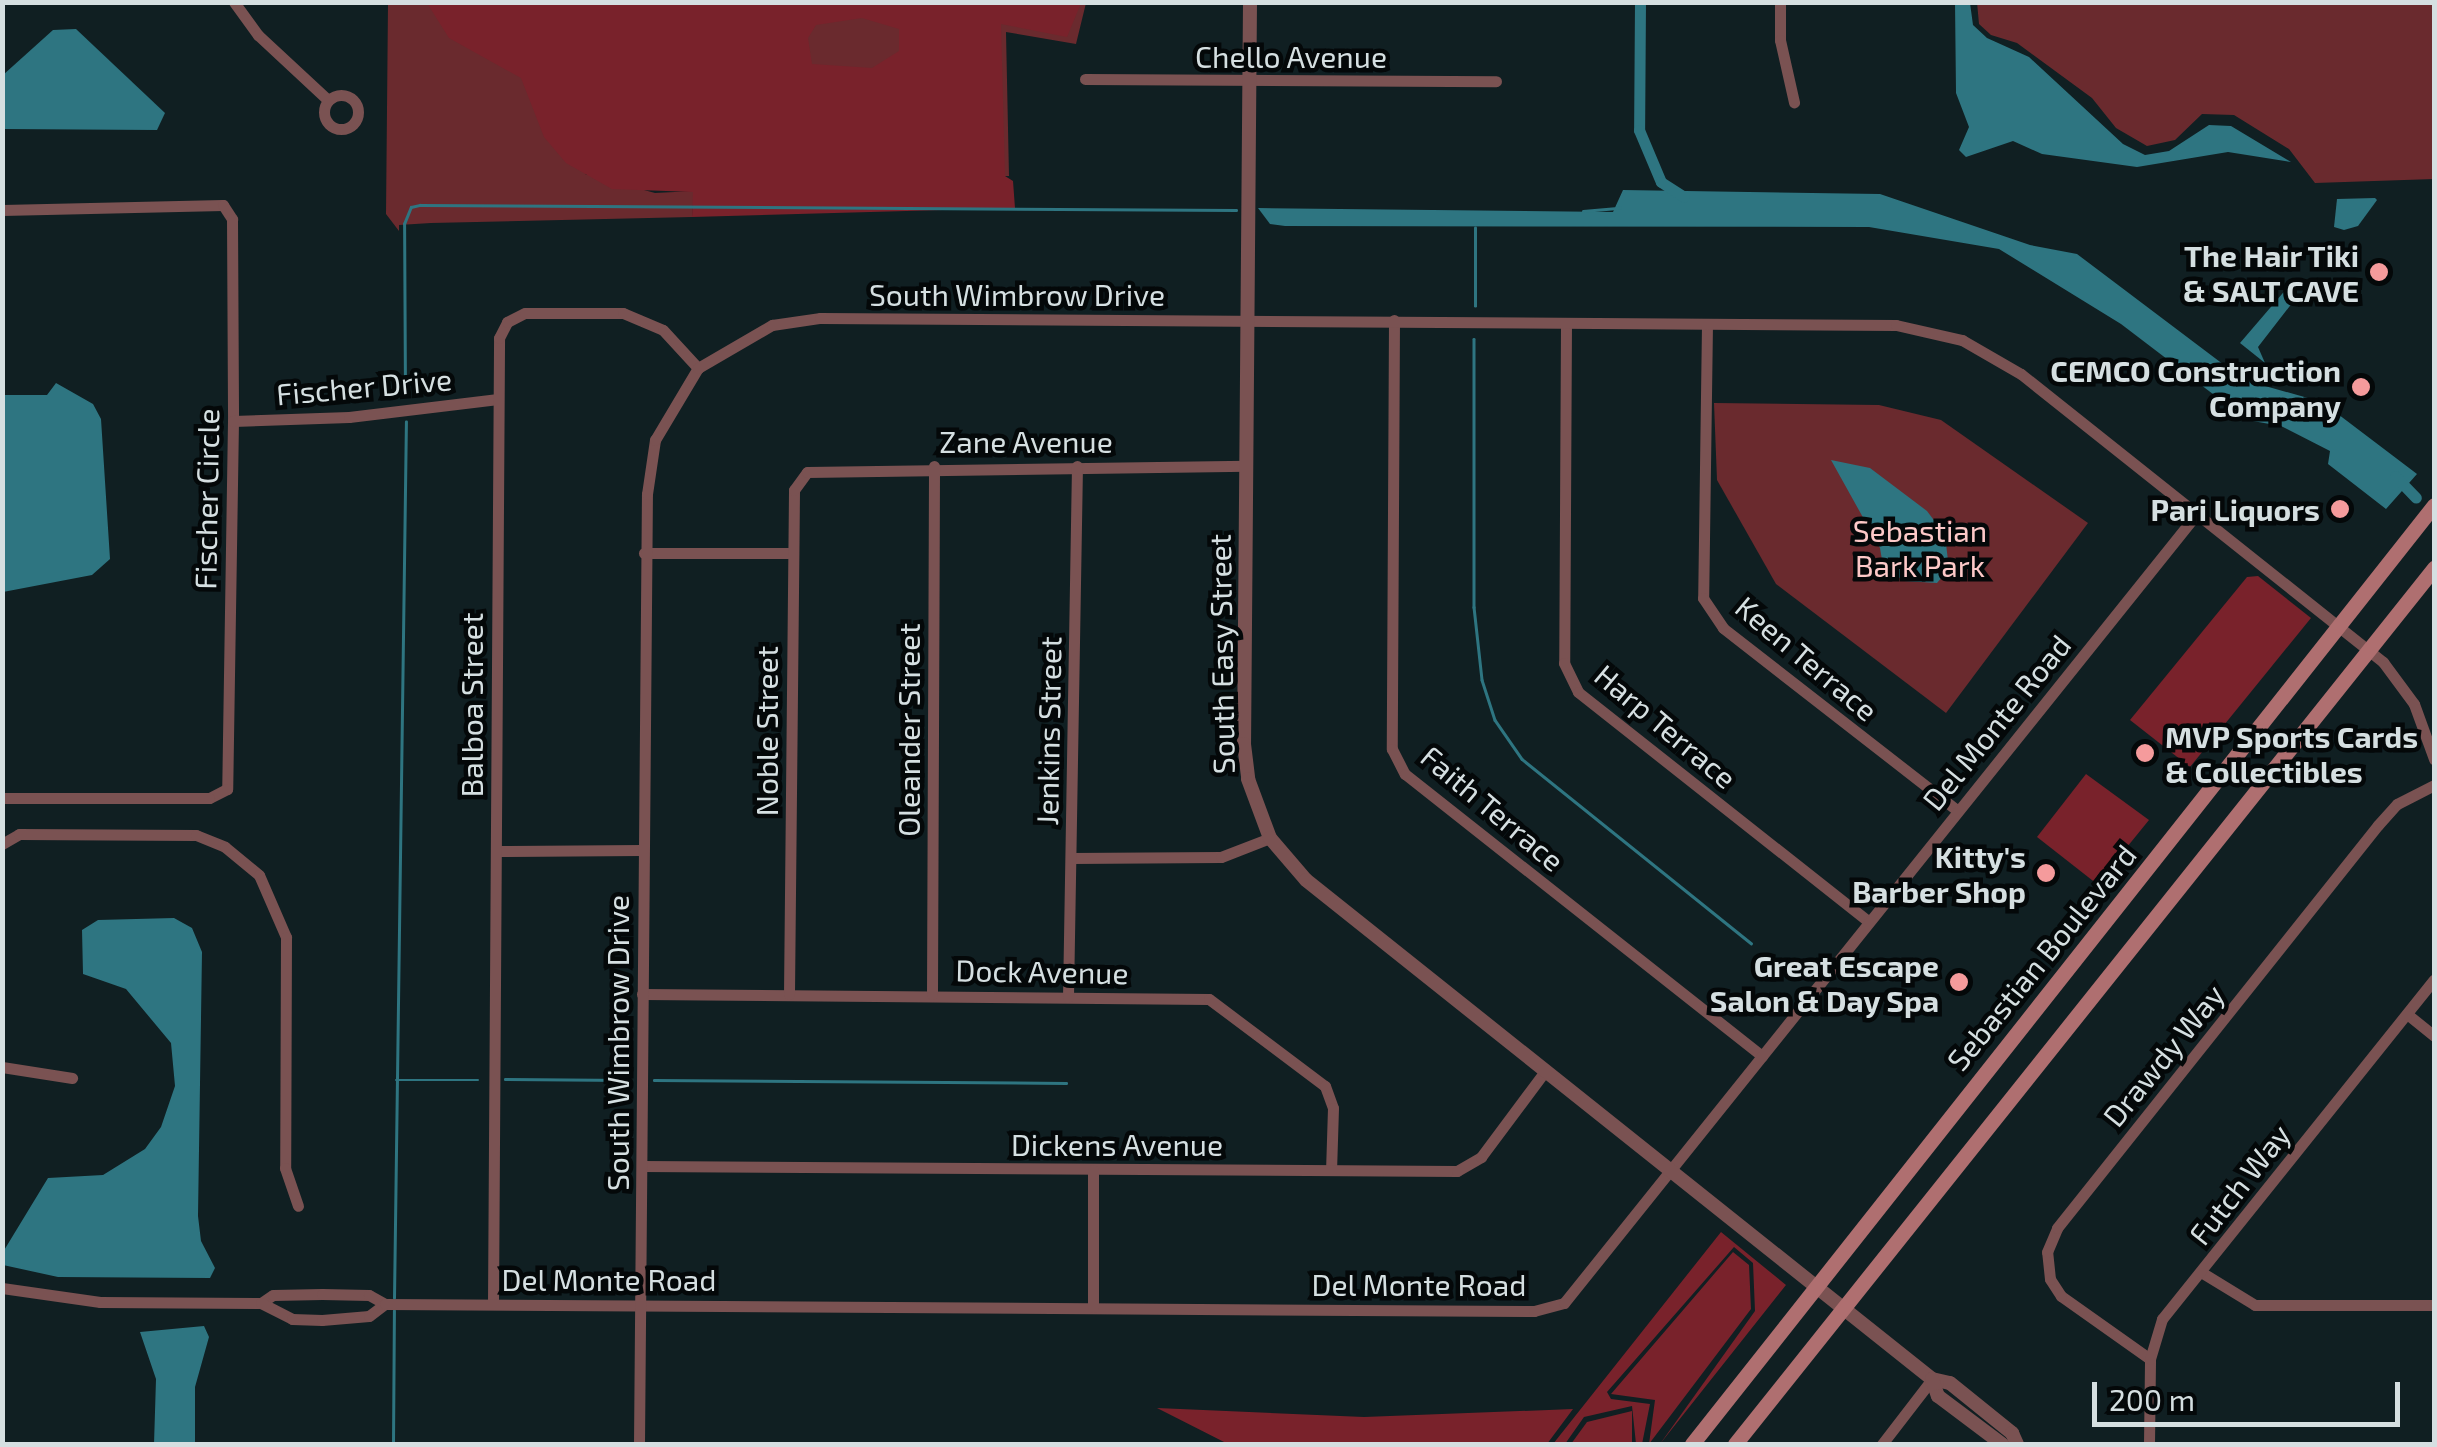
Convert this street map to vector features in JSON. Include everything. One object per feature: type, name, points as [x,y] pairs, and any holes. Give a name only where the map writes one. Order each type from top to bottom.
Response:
[{"type":"main road","name":"Sebastian Boulevard","points":[[1692,1444],[1813,1284],[2434,505]]},
{"type":"main road","points":[[1735,1444],[2434,568]]},
{"type":"street","points":[[234,2],[328,100]]},
{"type":"street","name":"South Easy Street","points":[[1250,2],[1244,744],[1248,779],[1270,838],[1306,880],[1932,1379]]},
{"type":"street","points":[[1780,2],[1780,40],[1794,102]]},
{"type":"street","name":"Chello Avenue","points":[[1085,79],[1496,82]]},
{"type":"street","name":"Fischer Circle","points":[[2,210],[223,205],[232,219],[233,421],[227,788],[209,798],[2,798]]},
{"type":"street","name":"Balboa Street","points":[[493,1303],[499,338],[506,322],[525,313],[622,313],[662,330],[698,368]]},
{"type":"street","name":"South Wimbrow Drive","points":[[639,1444],[644,553],[655,440],[698,368],[772,325],[820,318],[1896,325],[1962,340],[2020,374],[2368,650],[2400,679],[2434,759]]},
{"type":"street","name":"Faith Terrace","points":[[1394,320],[1392,749],[1405,774],[1762,1056]]},
{"type":"street","name":"Harp Terrace","points":[[1566,323],[1564,664],[1578,692],[1868,921]]},
{"type":"street","name":"Keen Terrace","points":[[1707,324],[1703,598],[1724,628],[1957,810]]},
{"type":"street","name":"Fischer Drive","points":[[233,421],[349,417],[498,399]]},
{"type":"street","name":"Zane Avenue","points":[[807,472],[934,466],[1246,466]]},
{"type":"street","name":"Oleander Street","points":[[932,994],[934,466]]},
{"type":"street","name":"Jenkins Street","points":[[1068,997],[1077,466]]},
{"type":"street","name":"Noble Street","points":[[789,994],[794,490],[807,472]]},
{"type":"street","name":"Del Monte Road","points":[[385,1304],[1534,1311],[1564,1303],[2195,516]]},
{"type":"street","points":[[644,553],[792,553]]},
{"type":"street","name":"Drawdy Way","points":[[2150,1358],[2060,1296],[2050,1279],[2047,1252],[2057,1228],[2378,825],[2398,804],[2434,784]]},
{"type":"street","points":[[2,844],[19,834],[196,836],[226,847],[259,875],[286,938],[285,1168],[298,1206]]},
{"type":"street","points":[[1071,858],[1221,857],[1270,838]]},
{"type":"street","points":[[496,851],[642,850]]},
{"type":"street","name":"Futch Way","points":[[2149,1444],[2150,1358],[2162,1319],[2434,980]]},
{"type":"street","name":"Dock Avenue","points":[[642,994],[1196,997],[1224,1006],[1325,1086],[1333,1108],[1331,1170]]},
{"type":"street","points":[[2407,1014],[2434,1036]]},
{"type":"street","points":[[2,1067],[72,1078]]},
{"type":"street","name":"Dickens Avenue","points":[[642,1166],[1457,1171],[1481,1157],[1545,1071]]},
{"type":"street","points":[[1093,1170],[1093,1307]]},
{"type":"street","points":[[2201,1272],[2256,1305],[2434,1305]]},
{"type":"street","points":[[2,1288],[100,1302],[262,1303],[292,1319],[369,1316],[385,1304],[369,1295],[322,1294],[273,1295],[262,1303]]},
{"type":"street","points":[[322,1294],[322,1320]]},
{"type":"street","points":[[1882,1444],[1932,1379]]},
{"type":"street","points":[[1932,1379],[1938,1396],[2002,1444]]},
{"type":"street","points":[[1932,1379],[1965,1396],[2012,1433],[2016,1444]]},
{"type":"green space","points":[[1977,2],[2434,3],[2434,179],[2315,183],[2289,149],[2234,115],[2202,114],[2175,140],[2147,146],[2116,128],[2092,98],[2017,43],[1991,35],[1979,24]]},
{"type":"green space","points":[[388,3],[1086,3],[1076,44],[1006,32],[1009,176],[585,174],[655,193],[694,191],[692,217],[431,223],[399,225],[399,231],[386,214]]},
{"type":"green space","name":"Sebastian Bark Park","points":[[1714,403],[1879,405],[1941,420],[2088,523],[1946,713],[1776,584],[1717,480]]},
{"type":"shaded area","points":[[427,3],[1081,3],[1067,37],[1001,24],[1005,176],[1013,181],[1015,208],[692,217],[693,192],[612,189],[566,163],[544,137],[521,78],[449,38]],"holes":[[[862,18],[899,29],[899,51],[872,68],[812,64],[808,38],[816,25]]]},
{"type":"shaded area","points":[[2258,576],[2311,618],[2190,767],[2130,720],[2247,577]]},
{"type":"shaded area","points":[[2086,774],[2149,820],[2097,884],[2037,837]]},
{"type":"shaded area","points":[[1721,1232],[1786,1285],[1660,1444],[1755,1311],[1753,1263],[1734,1247],[1607,1392],[1611,1399],[1650,1404],[1642,1444],[1636,1444],[1632,1406],[1584,1417],[1565,1444],[1553,1444]]},
{"type":"shaded area","points":[[1733,1252],[1749,1265],[1751,1309],[1649,1444],[1655,1400],[1611,1394]]},
{"type":"shaded area","points":[[1157,1408],[1364,1417],[1573,1409],[1547,1444],[1228,1444]]},
{"type":"shaded area","points":[[1632,1411],[1632,1444],[1571,1444],[1587,1422]]},
{"type":"water","points":[[1955,3],[1970,3],[1973,25],[1987,38],[2029,57],[2123,144],[2145,155],[2169,151],[2209,125],[2231,126],[2291,162],[2228,152],[2137,167],[2042,154],[2013,141],[1966,157],[1959,150],[1969,127],[1956,93]]},
{"type":"water","points":[[76,29],[165,113],[157,130],[3,129],[3,75],[53,30]]},
{"type":"water","points":[[1623,190],[1880,194],[2030,245],[2077,254],[2244,380],[2322,402],[2417,474],[2386,509],[2328,464],[2330,451],[2281,426],[2247,420],[2121,324],[1999,249],[1869,227],[1285,226],[1270,224],[1258,208],[1613,212]]},
{"type":"water","points":[[2337,199],[2377,200],[2358,226],[2344,230],[2334,227]]},
{"type":"water","points":[[2288,287],[2296,298],[2258,347],[2265,363],[2240,343]]},
{"type":"water","points":[[56,383],[93,404],[101,419],[110,559],[92,575],[3,592],[3,395],[47,395]]},
{"type":"water","points":[[1831,460],[1870,468],[1927,511],[1945,535],[1949,569],[1937,583],[1904,581],[1883,566],[1880,548]]},
{"type":"water","points":[[174,918],[192,928],[202,952],[198,1216],[201,1241],[215,1268],[210,1278],[58,1277],[3,1265],[3,1252],[48,1178],[103,1175],[145,1149],[161,1127],[175,1086],[171,1043],[126,989],[83,974],[82,930],[98,920]]},
{"type":"water","points":[[204,1326],[209,1337],[195,1387],[195,1444],[154,1444],[156,1379],[140,1332]]},
{"type":"waterway","points":[[1640,2],[1639,130],[1661,182],[1684,197]]},
{"type":"waterway","points":[[405,396],[404,224],[411,207],[1236,210]]},
{"type":"waterway","points":[[1583,211],[1620,208]]},
{"type":"waterway","points":[[1475,228],[1475,306]]},
{"type":"waterway","points":[[1474,339],[1474,607],[1482,680],[1495,720],[1522,759],[1751,943]]},
{"type":"waterway","points":[[394,1298],[406,422]]},
{"type":"waterway","points":[[2395,476],[2416,498]]},
{"type":"waterway","points":[[505,1079],[626,1080]]},
{"type":"waterway","points":[[396,1080],[478,1080]]},
{"type":"waterway","points":[[654,1080],[1066,1083]]},
{"type":"waterway","points":[[393,1444],[394,1311]]},
{"type":"place","name":"The Hair Tiki & SALT CAVE","points":[[2379,272]]},
{"type":"place","name":"CEMCO Construction Company","points":[[2361,387]]},
{"type":"place","name":"Pari Liquors","points":[[2340,509]]},
{"type":"place","name":"MVP Sports Cards & Collectibles","points":[[2145,753]]},
{"type":"place","name":"Kitty's Barber Shop","points":[[2046,873]]},
{"type":"place","name":"Great Escape Salon & Day Spa","points":[[1959,982]]}]
